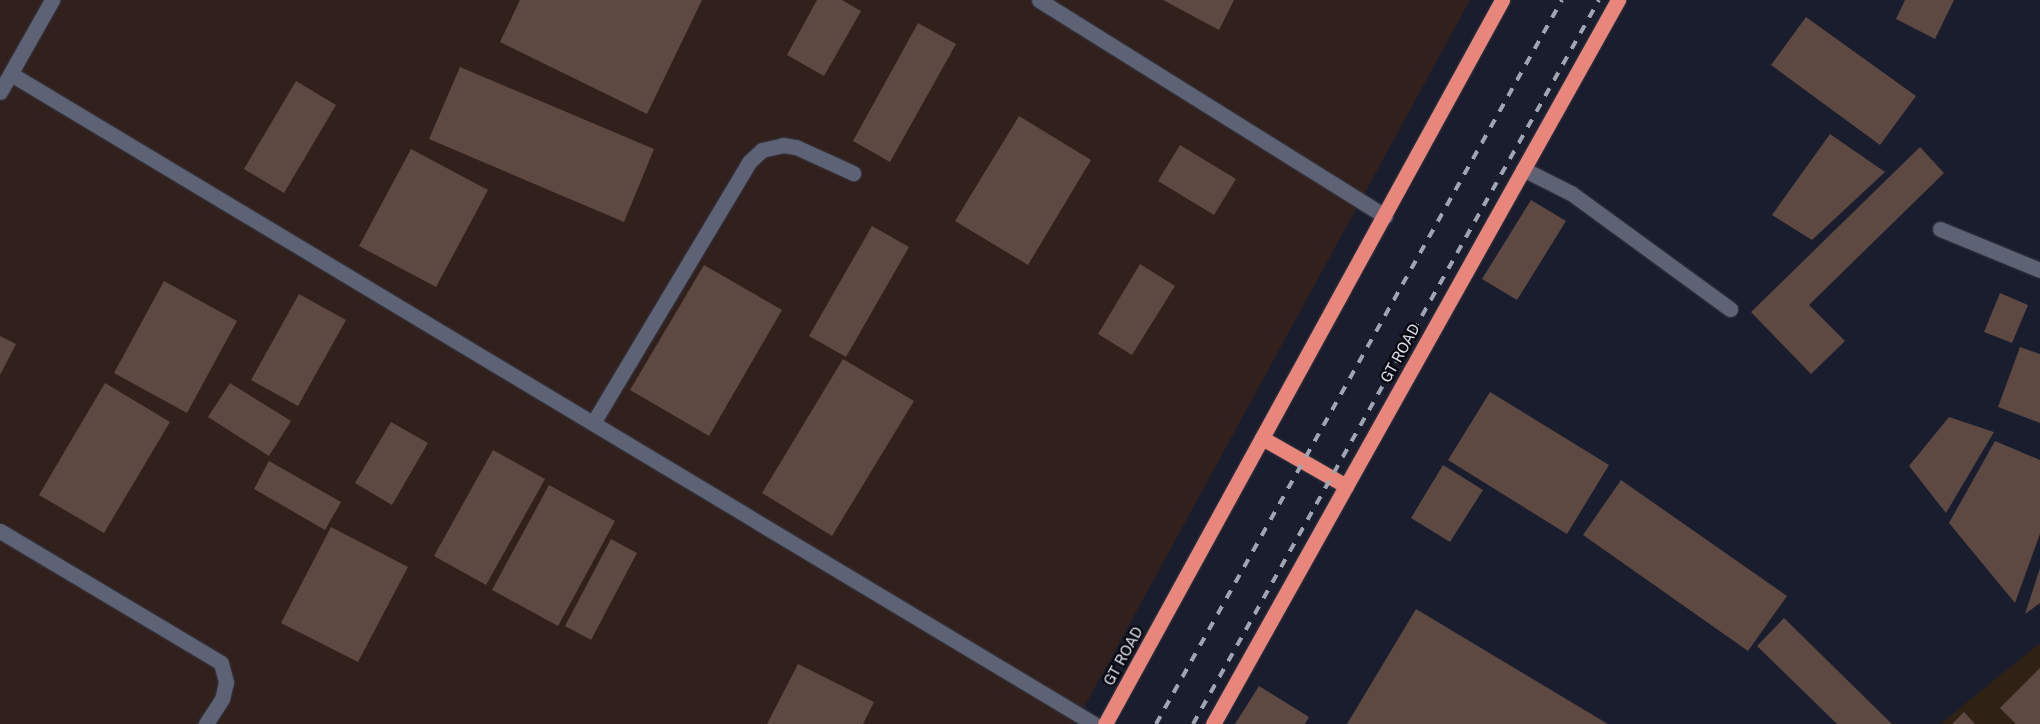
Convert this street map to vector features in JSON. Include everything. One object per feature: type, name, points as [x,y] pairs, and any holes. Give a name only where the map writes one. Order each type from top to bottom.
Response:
[{"type":"highway","name":"GT ROAD","points":[[1105,724],[1502,0]]},
{"type":"highway","name":"GT ROAD","points":[[1213,724],[1618,0]]},
{"type":"highway","points":[[1262,438],[1346,486]]},
{"type":"lane","points":[[0,92],[52,0]]},
{"type":"lane","points":[[1039,0],[1385,216]]},
{"type":"lane","points":[[11,74],[1094,724]]},
{"type":"lane","points":[[593,423],[749,162],[762,150],[783,145],[796,147],[853,173]]},
{"type":"lane","points":[[1524,169],[1571,194],[1730,309]]},
{"type":"lane","points":[[1940,229],[2040,270]]},
{"type":"lane","points":[[0,531],[221,663],[226,682],[222,699],[206,724]]},
{"type":"shaded area","points":[[0,0],[1470,0],[1075,724],[0,724]]},
{"type":"shaded area","points":[[2040,643],[2040,724],[1940,724]]},
{"type":"building","points":[[520,0],[702,0],[647,114],[500,42]]},
{"type":"building","points":[[817,0],[842,0],[861,11],[824,76],[787,55]]},
{"type":"building","points":[[1163,0],[1234,0],[1219,30]]},
{"type":"building","points":[[1905,0],[1954,0],[1935,39],[1896,19]]},
{"type":"building","points":[[1806,17],[1916,96],[1880,145],[1771,65]]},
{"type":"building","points":[[918,23],[956,44],[890,162],[853,141]]},
{"type":"building","points":[[460,67],[654,149],[624,222],[429,139]]},
{"type":"building","points":[[296,81],[336,105],[284,193],[244,169]]},
{"type":"building","points":[[1019,116],[1091,160],[1028,265],[955,221]]},
{"type":"building","points":[[1830,134],[1885,172],[1812,240],[1772,215]]},
{"type":"building","points":[[1180,145],[1236,179],[1214,215],[1158,181]]},
{"type":"building","points":[[1920,147],[1944,173],[1809,305],[1845,341],[1811,374],[1751,312]]},
{"type":"building","points":[[411,149],[488,190],[436,287],[359,246]]},
{"type":"building","points":[[1531,200],[1566,221],[1517,300],[1482,279]]},
{"type":"building","points":[[872,226],[909,247],[846,357],[809,336]]},
{"type":"building","points":[[1140,264],[1175,286],[1132,355],[1098,334]]},
{"type":"building","points":[[704,265],[782,310],[709,436],[630,390]]},
{"type":"building","points":[[164,281],[237,321],[187,413],[114,373]]},
{"type":"building","points":[[2000,293],[2028,305],[2012,343],[1984,332]]},
{"type":"building","points":[[299,294],[346,320],[298,406],[251,380]]},
{"type":"building","points":[[0,336],[16,344],[0,375]]},
{"type":"building","points":[[2020,347],[2040,354],[2040,423],[1998,407]]},
{"type":"building","points":[[843,359],[914,401],[832,536],[762,493]]},
{"type":"building","points":[[105,383],[170,422],[104,533],[39,495]]},
{"type":"building","points":[[230,383],[291,421],[269,456],[208,417]]},
{"type":"building","points":[[1490,392],[1609,465],[1567,534],[1448,460]]},
{"type":"building","points":[[1949,417],[1994,432],[1946,513],[1909,466]]},
{"type":"building","points":[[391,422],[428,443],[392,505],[355,483]]},
{"type":"building","points":[[1995,441],[2040,460],[2040,534],[2015,603],[1949,523]]},
{"type":"building","points":[[493,450],[545,479],[486,585],[434,556]]},
{"type":"building","points":[[269,461],[341,502],[325,530],[254,489]]},
{"type":"building","points":[[1443,465],[1483,490],[1450,542],[1411,518]]},
{"type":"building","points":[[1621,480],[1787,596],[1748,651],[1583,535]]},
{"type":"building","points":[[549,485],[615,521],[558,626],[492,590]]},
{"type":"building","points":[[331,527],[408,567],[358,662],[281,623]]},
{"type":"building","points":[[611,539],[637,553],[591,640],[565,626]]},
{"type":"building","points":[[2040,568],[2040,603],[2025,614]]},
{"type":"building","points":[[1416,609],[1608,724],[1347,724]]},
{"type":"building","points":[[1784,618],[1892,724],[1837,724],[1757,646]]},
{"type":"building","points":[[798,664],[874,702],[863,724],[767,724]]},
{"type":"building","points":[[2040,668],[2040,724],[2016,724],[2000,708]]},
{"type":"building","points":[[1259,686],[1309,717],[1305,724],[1235,724]]},
{"type":"building","points":[[1964,712],[1975,724],[1952,724]]},
{"type":"railway","points":[[1156,724],[1562,0]]},
{"type":"railway","points":[[1193,724],[1599,0]]}]
